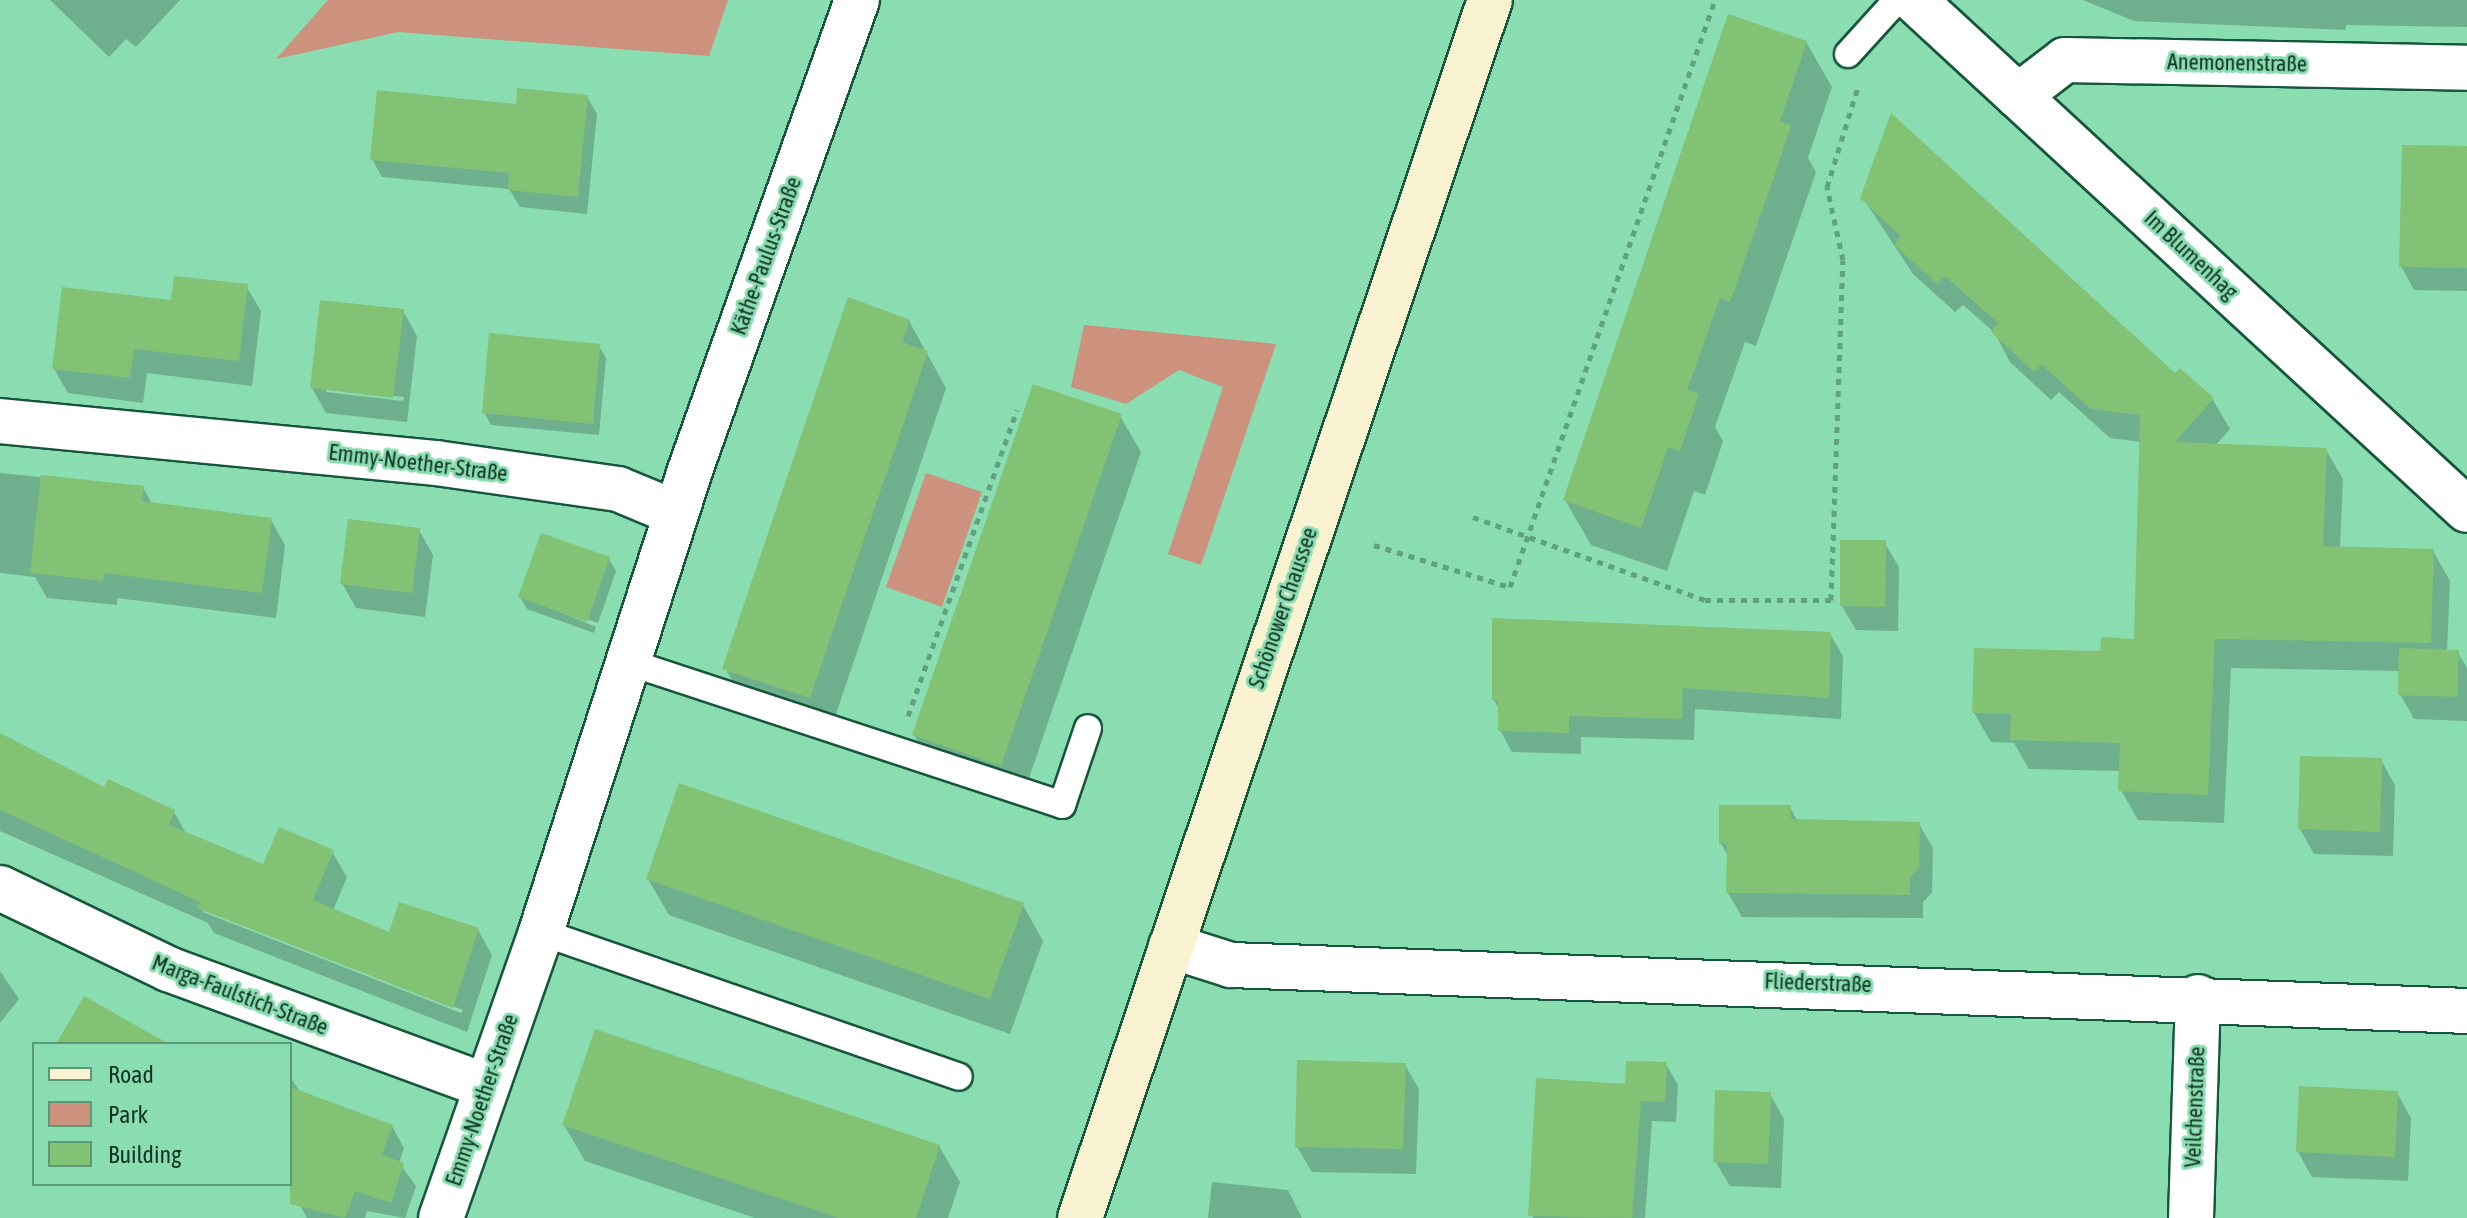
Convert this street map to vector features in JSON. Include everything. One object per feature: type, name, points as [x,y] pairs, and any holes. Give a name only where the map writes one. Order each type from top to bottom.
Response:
[{"type":"main road","name":"Schönower Chaussee","points":[[1080,1218],[1490,0]]},
{"type":"street","name":"Käthe-Paulus-Straße","points":[[676,513],[857,0]]},
{"type":"street","name":"Im Blumenhag","points":[[1914,0],[2467,510]]},
{"type":"street","name":"Anemonenstraße","points":[[2018,96],[2065,60],[2467,68]]},
{"type":"street","name":"Emmy-Noether-Straße","points":[[0,421],[451,465],[618,489],[676,513],[631,663],[441,1218]]},
{"type":"street","name":"Marga-Faulstich-Straße","points":[[0,888],[168,969],[486,1086]]},
{"type":"street","name":"Fliederstraße","points":[[1171,946],[1231,965],[2198,997],[2467,1011]]},
{"type":"street","name":"Veilchenstraße","points":[[2191,1218],[2198,997]]},
{"type":"lane","points":[[1848,54],[1897,0]]},
{"type":"lane","points":[[631,663],[1062,805],[1088,728]]},
{"type":"lane","points":[[541,932],[959,1077]]},
{"type":"path","points":[[1374,545],[1510,587],[1715,0]]},
{"type":"path","points":[[1473,517],[1705,600],[1831,600],[1843,260],[1827,187],[1858,87]]},
{"type":"path","points":[[896,751],[1017,410]]},
{"type":"green space","points":[[328,0],[728,0],[709,56],[398,32],[276,59]]},
{"type":"green space","points":[[1084,325],[1276,344],[1201,565],[1168,554],[1223,387],[1179,370],[1126,404],[1071,387]]},
{"type":"green space","points":[[926,473],[982,492],[942,607],[886,587]]},
{"type":"building","points":[[1728,14],[1807,41],[1780,121],[1791,125],[1776,171],[1730,302],[1720,298],[1687,390],[1699,394],[1680,451],[1668,447],[1641,528],[1563,500]]},
{"type":"building","points":[[517,88],[588,95],[578,197],[508,190],[509,173],[370,160],[377,90],[516,104]]},
{"type":"building","points":[[1891,113],[2175,373],[2180,368],[2214,398],[2175,442],[2327,448],[2323,546],[2434,549],[2431,643],[2215,639],[2208,795],[2118,791],[2120,743],[2010,740],[2011,714],[1972,713],[1974,648],[2100,651],[2101,637],[2134,639],[2140,415],[2091,409],[2041,364],[2034,372],[1991,332],[1998,323],[1945,276],[1937,284],[1894,245],[1901,236],[1860,198]]},
{"type":"building","points":[[2402,145],[2467,146],[2467,268],[2399,267]]},
{"type":"building","points":[[174,276],[248,284],[239,361],[134,349],[130,378],[52,369],[62,287],[171,300]]},
{"type":"building","points":[[848,297],[910,320],[902,342],[928,351],[810,698],[722,669]]},
{"type":"building","points":[[320,300],[404,309],[393,398],[310,388]]},
{"type":"building","points":[[489,333],[600,344],[593,424],[482,413]]},
{"type":"building","points":[[1033,384],[1122,414],[1001,766],[912,735]]},
{"type":"building","points":[[41,475],[144,486],[142,501],[272,518],[262,593],[104,573],[103,581],[30,573]]},
{"type":"building","points":[[348,519],[420,528],[412,593],[340,584]]},
{"type":"building","points":[[541,533],[610,557],[587,622],[518,597]]},
{"type":"building","points":[[1840,540],[1886,540],[1885,607],[1840,606]]},
{"type":"building","points":[[1492,618],[1831,632],[1829,698],[1683,688],[1682,719],[1569,716],[1569,733],[1498,731],[1498,701],[1492,700]]},
{"type":"building","points":[[2399,648],[2459,650],[2457,697],[2398,695]]},
{"type":"building","points":[[0,733],[104,787],[108,779],[175,810],[169,825],[263,864],[279,827],[334,850],[313,900],[389,932],[399,902],[479,928],[453,1008],[197,908],[200,902],[0,810]]},
{"type":"building","points":[[2300,756],[2382,758],[2380,832],[2298,829]]},
{"type":"building","points":[[679,783],[1024,903],[990,999],[646,879]]},
{"type":"building","points":[[1719,805],[1791,805],[1791,819],[1920,822],[1919,868],[1910,878],[1910,895],[1726,893],[1727,844],[1719,844]]},
{"type":"building","points":[[84,996],[165,1042],[57,1042]]},
{"type":"building","points":[[595,1029],[940,1145],[916,1218],[839,1218],[562,1125]]},
{"type":"building","points":[[1297,1060],[1406,1063],[1403,1149],[1295,1147]]},
{"type":"building","points":[[1626,1061],[1667,1062],[1665,1102],[1641,1101],[1632,1218],[1528,1216],[1536,1078],[1625,1084]]},
{"type":"building","points":[[2299,1086],[2398,1091],[2395,1157],[2296,1152]]},
{"type":"building","points":[[292,1088],[393,1125],[382,1155],[404,1163],[391,1203],[355,1191],[345,1218],[290,1204]]},
{"type":"building","points":[[1715,1090],[1771,1092],[1768,1164],[1713,1162]]}]
